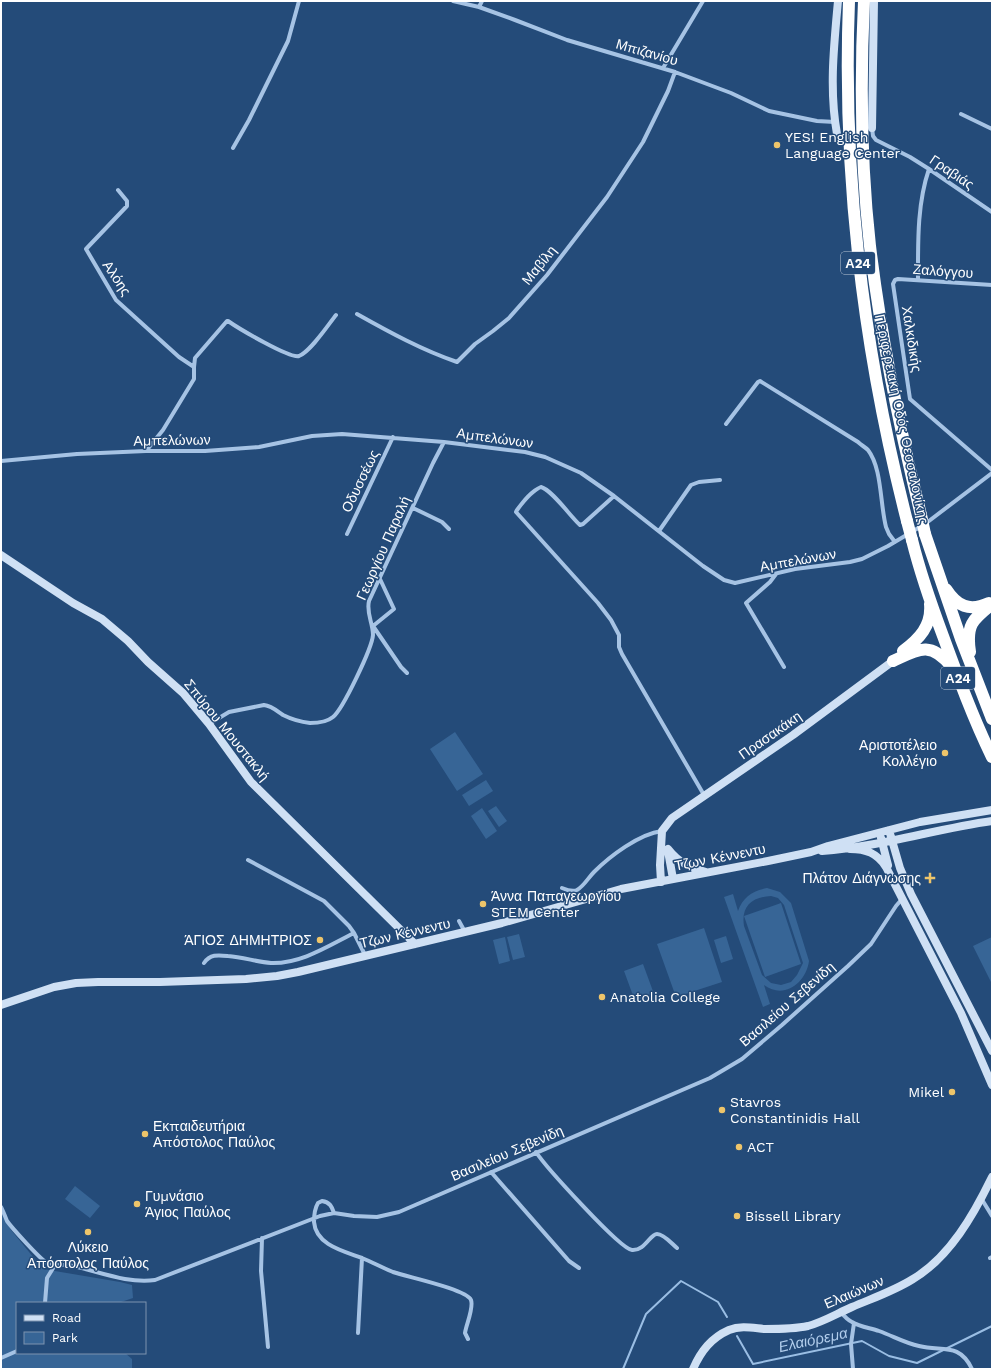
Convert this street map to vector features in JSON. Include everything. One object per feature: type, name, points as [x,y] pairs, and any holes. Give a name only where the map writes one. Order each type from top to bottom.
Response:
[{"type":"highway","name":"Περιφερειακή Οδός Θεσσαλονίκης","points":[[849,1],[849,149],[857,251],[882,413],[907,521],[929,597],[958,677],[992,757]]},
{"type":"highway","name":"Περιφερειακή Οδός Θεσσαλονίκης","points":[[864,1],[862,128],[870,246],[888,364],[925,534],[938,576],[992,719]]},
{"type":"highway","points":[[938,576],[949,594],[961,605],[976,607],[992,603]]},
{"type":"highway","points":[[893,661],[898,655],[918,639],[926,628],[930,608],[929,597]]},
{"type":"highway","points":[[972,669],[968,638],[970,629],[977,617],[992,603]]},
{"type":"highway","points":[[893,661],[918,650],[929,649],[944,658],[958,677]]},
{"type":"main road","points":[[837,134],[833,88],[838,1]]},
{"type":"main road","points":[[872,128],[874,1]]},
{"type":"main road","name":"Σπύρου Μουστακλή","points":[[1,555],[62,596],[109,624],[178,688],[210,724],[251,782],[415,944]]},
{"type":"main road","name":"Πρασακάκη","points":[[662,834],[672,818],[793,735],[893,661]]},
{"type":"main road","name":"Τζων Κέννεντυ","points":[[811,852],[828,846],[920,822],[991,810]]},
{"type":"main road","name":"Τζων Κέννεντυ","points":[[1,1004],[69,984],[260,978],[298,972],[509,921],[593,896],[811,852],[882,843],[963,825],[992,821]]},
{"type":"main road","points":[[889,830],[900,868],[911,894],[992,1051]]},
{"type":"main road","points":[[879,833],[893,880]]},
{"type":"main road","points":[[662,834],[668,849],[673,880]]},
{"type":"main road","points":[[661,882],[660,865],[662,834]]},
{"type":"main road","points":[[850,848],[865,849],[873,853],[884,864],[961,1013],[992,1085]]},
{"type":"main road","points":[[668,849],[675,858],[681,862],[692,868],[709,873]]},
{"type":"main road","points":[[1,997],[10,1002]]},
{"type":"main road","name":"Ελαιώνων","points":[[694,1369],[698,1356],[706,1346],[717,1337],[730,1330],[745,1327],[786,1329],[809,1325],[893,1290],[924,1272],[954,1241],[968,1220],[992,1177]]},
{"type":"street","points":[[233,148],[249,120],[288,41],[299,1]]},
{"type":"street","name":"Μπιζανίου","points":[[453,1],[479,7],[567,40],[675,72],[731,93],[769,111],[817,121],[835,122]]},
{"type":"street","points":[[479,7],[482,1]]},
{"type":"street","points":[[663,68],[703,1]]},
{"type":"street","name":"Μαβίλη","points":[[357,314],[400,337],[444,358],[457,362],[475,344],[509,318],[547,275],[607,197],[643,142],[668,91],[675,72]]},
{"type":"street","points":[[961,114],[992,129]]},
{"type":"street","name":"Γραβιάς","points":[[872,128],[875,139],[930,169],[992,212]]},
{"type":"street","points":[[918,280],[919,220],[924,186],[930,169]]},
{"type":"street","name":"Αλόης","points":[[118,190],[127,201],[127,206],[86,249],[116,300],[179,357],[194,368]]},
{"type":"street","name":"Ζαλόγγου","points":[[893,282],[898,279],[992,285]]},
{"type":"street","name":"Χαλκιδικής","points":[[893,282],[910,399],[992,470]]},
{"type":"street","points":[[146,451],[163,430],[194,379],[195,358],[227,321],[270,345],[294,356],[299,356],[323,333],[336,315]]},
{"type":"street","points":[[726,424],[760,381],[858,442],[867,449],[873,459],[878,474],[886,529],[895,542]]},
{"type":"street","name":"Αμπελώνων","points":[[1,461],[77,454],[146,451],[205,451],[259,447],[312,436],[342,434],[444,442],[525,452],[545,457],[581,473],[614,496],[698,562],[724,580],[735,584],[795,569],[857,561],[875,554],[943,511],[992,474]]},
{"type":"street","name":"Οδυσσέως","points":[[347,534],[393,437]]},
{"type":"street","name":"Γεωργίου Παραλή","points":[[210,724],[230,712],[264,705],[269,706],[289,717],[309,723],[327,721],[335,716],[341,708],[370,646],[373,633],[368,604],[413,508],[432,463],[444,442]]},
{"type":"street","points":[[659,531],[691,485],[699,482],[720,480]]},
{"type":"street","points":[[614,496],[580,525],[570,516],[549,490],[541,487],[533,492],[516,512],[598,603],[611,620],[619,635],[618,647],[704,795]]},
{"type":"street","points":[[413,508],[442,522],[449,529]]},
{"type":"street","points":[[776,574],[770,582],[746,603],[784,668]]},
{"type":"street","points":[[380,579],[394,609],[373,626],[401,667],[407,673]]},
{"type":"street","points":[[562,888],[570,891],[576,891],[595,871],[616,854],[646,834],[662,834]]},
{"type":"street","points":[[248,860],[324,901],[349,926],[366,956]]},
{"type":"street","name":"Βασιλείου Σεβενίδη","points":[[55,1265],[73,1266],[144,1282],[155,1280],[314,1218],[334,1213],[363,1217],[377,1217],[407,1210],[536,1152],[704,1080],[742,1059],[868,947],[896,906],[903,899]]},
{"type":"street","points":[[459,921],[465,932]]},
{"type":"street","points":[[204,963],[206,959],[213,955],[246,958],[270,963],[285,963],[301,959],[322,950],[354,933]]},
{"type":"street","points":[[536,1152],[539,1158],[606,1230],[627,1249],[638,1250],[658,1234],[677,1248]]},
{"type":"street","points":[[491,1172],[569,1261],[579,1268]]},
{"type":"street","points":[[981,1198],[992,1216]]},
{"type":"street","points":[[334,1213],[329,1204],[322,1201],[316,1205],[314,1218],[316,1232],[322,1239],[332,1246],[394,1272],[457,1291],[469,1297],[472,1301],[472,1307],[465,1333],[468,1339]]},
{"type":"street","points":[[1,1207],[9,1223],[40,1257],[45,1262],[55,1265],[47,1278],[45,1302]]},
{"type":"street","points":[[262,1238],[262,1271],[268,1347]]},
{"type":"street","points":[[358,1333],[362,1258]]},
{"type":"street","points":[[841,1312],[854,1323],[881,1331],[919,1346],[954,1350],[966,1359],[972,1369]]},
{"type":"street","points":[[853,1369],[851,1344],[854,1323]]},
{"type":"street","points":[[1,1358],[16,1351]]},
{"type":"green space","points":[[455,732],[483,774],[457,791],[430,749]]},
{"type":"green space","points":[[486,780],[493,791],[469,806],[462,795]]},
{"type":"green space","points":[[496,806],[507,821],[499,827],[488,811]]},
{"type":"green space","points":[[482,808],[497,831],[486,839],[471,816]]},
{"type":"green space","points":[[767,888],[780,892],[791,903],[809,961],[804,976],[793,987],[779,991],[764,985],[770,1004],[763,1007],[724,897],[733,894],[738,911],[745,898]],"holes":[[[771,896],[778,898],[784,905],[803,963],[797,975],[791,982],[781,985],[771,983],[762,975],[744,926],[743,919],[746,908],[753,901],[758,898]]]},
{"type":"green space","points":[[781,903],[801,964],[765,977],[744,916]]},
{"type":"green space","points":[[704,928],[722,982],[676,997],[657,944]]},
{"type":"green space","points":[[519,934],[525,957],[513,960],[507,937]]},
{"type":"green space","points":[[726,936],[733,959],[721,963],[714,940]]},
{"type":"green space","points":[[505,937],[510,961],[499,964],[493,940]]},
{"type":"green space","points":[[992,937],[992,984],[973,946]]},
{"type":"green space","points":[[643,964],[654,994],[635,1001],[624,971]]},
{"type":"green space","points":[[75,1186],[100,1206],[90,1218],[65,1199]]},
{"type":"green space","points":[[1,1212],[11,1230],[43,1269],[132,1285],[133,1298],[121,1302],[16,1302],[16,1354],[126,1354],[132,1359],[132,1369],[1,1369]]},
{"type":"waterway","name":"Ελαιόρεμα","points":[[623,1369],[646,1314],[681,1281],[718,1302],[727,1317]]},
{"type":"waterway","name":"Ελαιόρεμα","points":[[737,1336],[753,1364],[862,1341],[889,1356],[917,1363],[992,1326]]},
{"type":"place","name":"YES! English Language Center","points":[[777,145]]},
{"type":"place","name":"Αριστοτέλειο Κολλέγιο","points":[[945,753]]},
{"type":"place","name":"Πλάτον Διάγνωσης","points":[[930,878]]},
{"type":"place","name":"Άννα Παπαγεωργίου STEM Center","points":[[483,904]]},
{"type":"place","name":"ΆΓΙΟΣ ΔΗΜΗΤΡΙΟΣ","points":[[320,940]]},
{"type":"place","name":"Anatolia College","points":[[602,997]]},
{"type":"place","name":"Mikel","points":[[952,1092]]},
{"type":"place","name":"Stavros Constantinidis Hall","points":[[722,1110]]},
{"type":"place","name":"Εκπαιδευτήρια Απόστολος Παύλος","points":[[145,1134]]},
{"type":"place","name":"ACT","points":[[739,1147]]},
{"type":"place","name":"Γυμνάσιο Άγιος Παύλος","points":[[137,1204]]},
{"type":"place","name":"Bissell Library","points":[[737,1216]]},
{"type":"place","name":"Λύκειο Απόστολος Παύλος","points":[[88,1232]]}]
